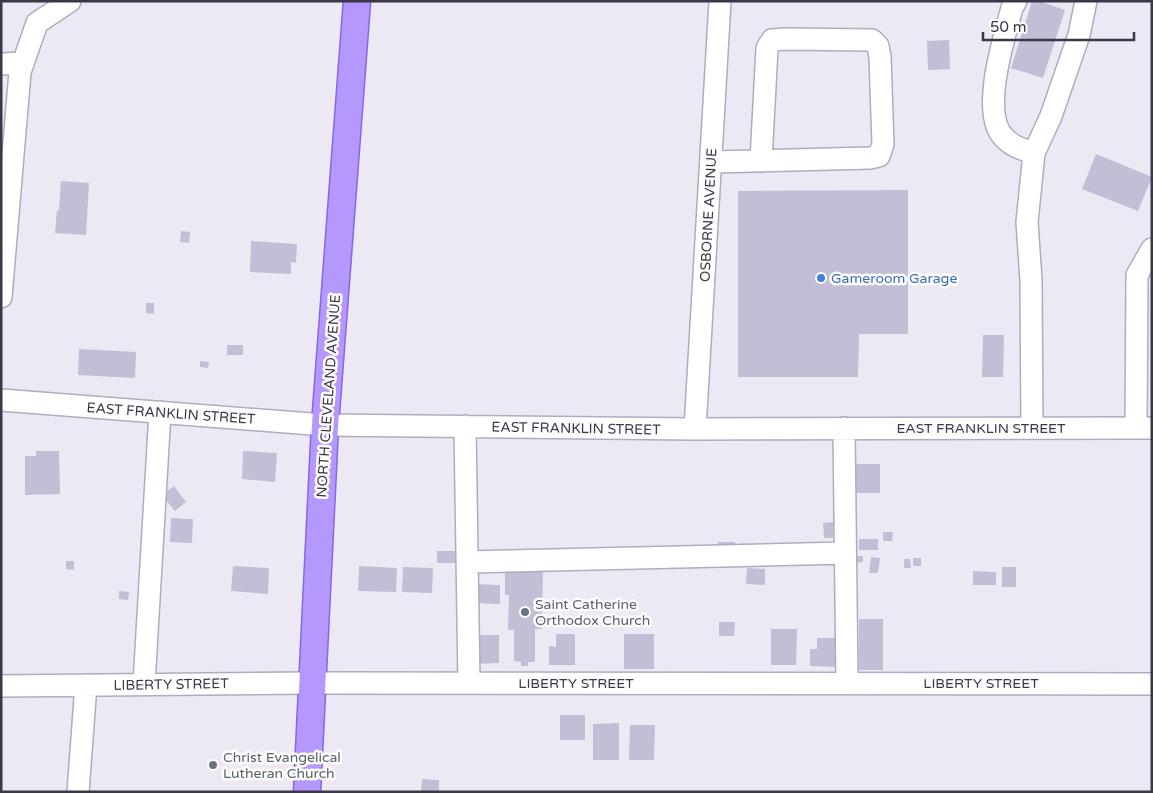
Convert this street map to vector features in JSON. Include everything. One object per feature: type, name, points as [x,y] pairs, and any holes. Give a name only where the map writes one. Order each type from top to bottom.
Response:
[{"type":"main road","name":"NORTH CLEVELAND AVENUE","points":[[307,792],[325,425],[357,1]]},
{"type":"street","points":[[1,297],[20,72],[37,23],[70,1]]},
{"type":"street","name":"OSBORNE AVENUE","points":[[695,429],[720,1]]},
{"type":"street","points":[[1016,1],[1012,8],[997,64],[993,106],[996,125],[1002,135],[1016,147],[1034,153]]},
{"type":"street","points":[[1032,428],[1031,280],[1028,222],[1034,153],[1051,116],[1079,35],[1086,1]]},
{"type":"street","points":[[711,162],[761,161],[870,158],[879,156],[884,144],[880,57],[878,46],[872,40],[772,40],[767,48],[761,161]]},
{"type":"street","points":[[1,64],[23,63]]},
{"type":"street","points":[[1144,428],[1137,275],[1152,249]]},
{"type":"street","name":"EAST FRANKLIN STREET","points":[[1,400],[325,425],[695,429],[1144,428]]},
{"type":"street","points":[[144,684],[160,412]]},
{"type":"street","points":[[466,426],[469,683]]},
{"type":"street","points":[[844,428],[847,683]]},
{"type":"street","points":[[468,562],[845,552]]},
{"type":"street","name":"LIBERTY STREET","points":[[1,686],[312,683],[1152,684]]},
{"type":"street","points":[[78,792],[86,685]]},
{"type":"building","points":[[1032,1],[1039,1],[1065,10],[1043,78],[1011,68]]},
{"type":"building","points":[[949,40],[950,69],[928,70],[927,41]]},
{"type":"building","points":[[1096,154],[1152,177],[1138,211],[1082,189]]},
{"type":"building","points":[[61,181],[89,183],[86,235],[55,233]]},
{"type":"building","points":[[908,190],[908,334],[859,334],[858,377],[738,377],[738,191]]},
{"type":"building","points":[[181,231],[190,232],[189,243],[180,242]]},
{"type":"building","points":[[251,241],[297,244],[296,263],[291,262],[291,274],[250,272]]},
{"type":"building","points":[[146,303],[154,303],[154,314],[146,313]]},
{"type":"building","points":[[983,335],[1004,335],[1003,377],[982,377]]},
{"type":"building","points":[[227,345],[243,345],[243,355],[227,355]]},
{"type":"building","points":[[79,349],[136,352],[135,378],[78,375]]},
{"type":"building","points":[[200,361],[209,362],[208,368],[200,367]]},
{"type":"building","points":[[36,451],[59,451],[60,494],[25,495],[25,456],[36,456]]},
{"type":"building","points":[[243,451],[277,453],[275,482],[242,479]]},
{"type":"building","points":[[855,464],[880,464],[880,493],[855,493]]},
{"type":"building","points":[[174,486],[186,502],[175,511],[162,495]]},
{"type":"building","points":[[171,518],[193,519],[192,543],[170,542]]},
{"type":"building","points":[[833,522],[833,538],[824,538],[823,523]]},
{"type":"building","points":[[883,532],[893,532],[892,541],[883,541]]},
{"type":"building","points":[[859,539],[878,539],[878,550],[859,550]]},
{"type":"building","points":[[718,542],[735,542],[736,553],[718,553]]},
{"type":"building","points":[[437,551],[457,551],[457,563],[437,563]]},
{"type":"building","points":[[854,556],[863,556],[863,562],[854,563]]},
{"type":"building","points":[[871,557],[880,558],[878,573],[869,573]]},
{"type":"building","points":[[913,558],[921,558],[921,566],[913,566]]},
{"type":"building","points":[[904,559],[910,559],[911,568],[904,568]]},
{"type":"building","points":[[66,561],[74,561],[74,570],[66,569]]},
{"type":"building","points":[[233,566],[269,568],[268,594],[231,591]]},
{"type":"building","points":[[359,566],[397,568],[396,592],[358,591]]},
{"type":"building","name":"Saint Catherine Orthodox Church","points":[[505,566],[543,567],[542,629],[535,629],[535,662],[528,662],[528,666],[521,666],[521,662],[514,661],[514,630],[508,630],[509,595],[505,595]]},
{"type":"building","points":[[403,567],[433,568],[432,593],[402,592]]},
{"type":"building","points":[[1002,567],[1016,567],[1016,587],[1002,587]]},
{"type":"building","points":[[747,568],[765,569],[765,585],[746,584]]},
{"type":"building","points":[[973,571],[996,572],[996,585],[973,585]]},
{"type":"building","points":[[471,584],[500,585],[500,604],[470,603]]},
{"type":"building","points":[[119,591],[129,592],[128,600],[119,599]]},
{"type":"building","points":[[859,619],[883,619],[883,670],[859,670]]},
{"type":"building","points":[[719,622],[735,622],[734,636],[719,636]]},
{"type":"building","points":[[771,629],[797,629],[796,665],[771,665]]},
{"type":"building","points":[[556,634],[575,634],[575,665],[549,665],[549,646],[556,647]]},
{"type":"building","points":[[624,634],[654,634],[654,669],[624,669]]},
{"type":"building","points":[[479,635],[499,635],[499,663],[473,664],[473,645],[479,645]]},
{"type":"building","points":[[817,638],[837,638],[836,667],[810,666],[810,649],[817,649]]},
{"type":"building","points":[[560,715],[585,715],[585,740],[560,740]]},
{"type":"building","points":[[619,723],[619,760],[593,760],[593,724]]},
{"type":"building","points":[[630,725],[655,725],[654,760],[629,760]]},
{"type":"building","points":[[422,779],[439,780],[439,792],[421,792]]},
{"type":"place","name":"Gameroom Garage","points":[[821,278]]},
{"type":"place","name":"Saint Catherine Orthodox Church","points":[[525,612]]},
{"type":"place","name":"Christ Evangelical Lutheran Church","points":[[213,765]]}]
